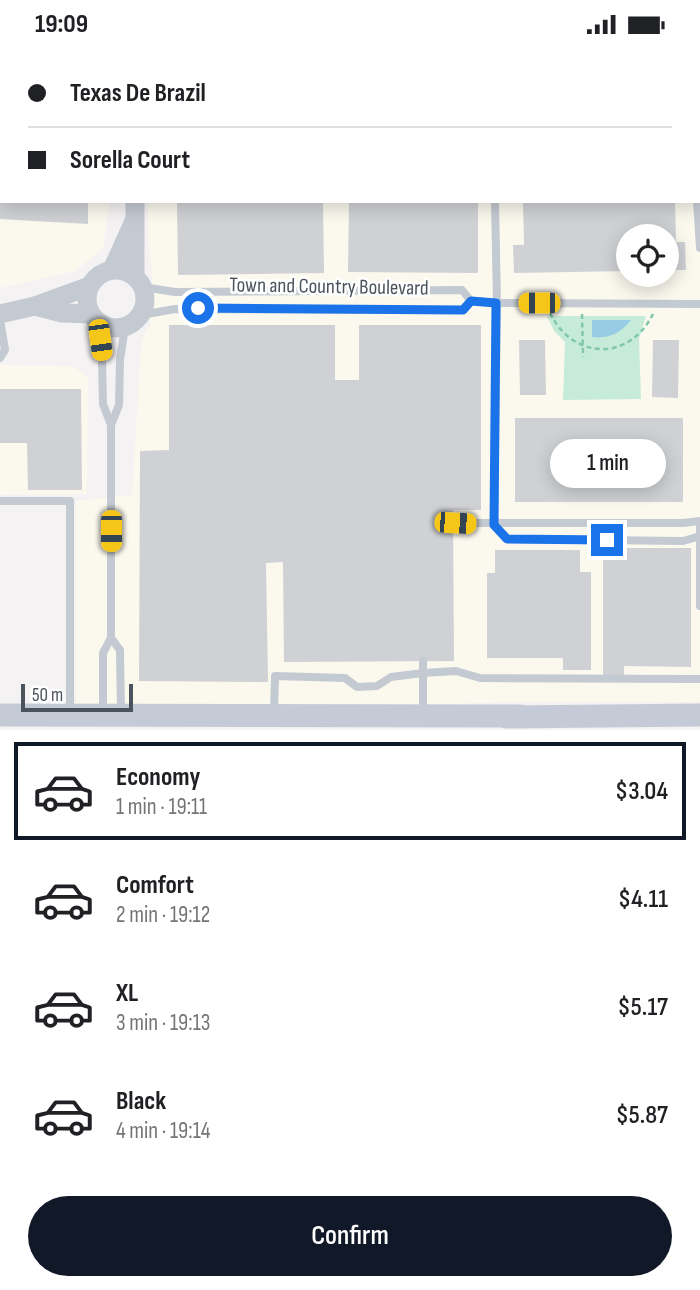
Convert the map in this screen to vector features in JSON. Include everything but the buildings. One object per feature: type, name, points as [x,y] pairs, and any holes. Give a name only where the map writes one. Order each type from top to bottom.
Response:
[{"type":"main road","points":[[0,715],[700,715]]},
{"type":"main road","points":[[373,730],[520,716]]},
{"type":"street","points":[[112,269],[134,211]]},
{"type":"street","points":[[133,321],[145,299],[139,282],[134,211]]},
{"type":"street","name":"Town and Country Boulevard","points":[[0,314],[35,306],[90,286],[95,278],[112,269],[128,272],[139,282]]},
{"type":"street","points":[[90,286],[87,305],[94,318]]},
{"type":"street","name":"Town and Country Boulevard","points":[[35,306],[94,318],[116,329],[133,321]]},
{"type":"lane","points":[[495,203],[494,525],[507,539],[683,541],[700,536]]},
{"type":"lane","points":[[697,203],[700,248]]},
{"type":"lane","name":"Town and Country Boulevard","points":[[139,282],[175,292],[462,290],[471,301],[496,303],[700,304]]},
{"type":"lane","points":[[340,292],[340,310]]},
{"type":"lane","name":"Town and Country Boulevard","points":[[133,321],[175,309],[463,310],[471,301]]},
{"type":"lane","points":[[94,318],[102,358],[103,404],[111,425],[111,638],[103,653],[112,715]]},
{"type":"lane","points":[[0,320],[5,349],[0,358]]},
{"type":"lane","points":[[111,425],[119,405],[120,360],[133,321]]},
{"type":"lane","points":[[0,501],[70,501],[70,715]]},
{"type":"lane","points":[[455,523],[700,523],[700,605]]},
{"type":"lane","points":[[111,638],[120,650],[112,715]]},
{"type":"lane","points":[[423,661],[423,716]]},
{"type":"lane","points":[[274,716],[275,676],[345,678],[357,687],[377,687],[391,677],[456,671],[480,678],[700,679]]},
{"type":"path","points":[[582,303],[583,357]]},
{"type":"path","points":[[550,312],[556,326],[568,338],[583,346],[600,350],[617,347],[630,340],[647,327],[654,311]]},
{"type":"shaded area","points":[[0,203],[110,203],[103,248],[76,271],[0,288]]},
{"type":"shaded area","points":[[148,203],[700,203],[700,702],[521,702],[298,708],[76,706],[76,501],[132,495],[141,345],[146,330],[150,327],[152,275]]},
{"type":"shaded area","points":[[0,365],[73,366],[88,377],[87,494],[0,495]]},
{"type":"green space","points":[[547,316],[646,316],[639,339],[641,399],[563,400],[565,342],[554,331]]},
{"type":"water","points":[[592,320],[631,320],[614,334],[592,337]]},
{"type":"route","points":[[198,308],[463,310],[471,301],[496,303],[494,525],[507,539],[607,540]]}]
